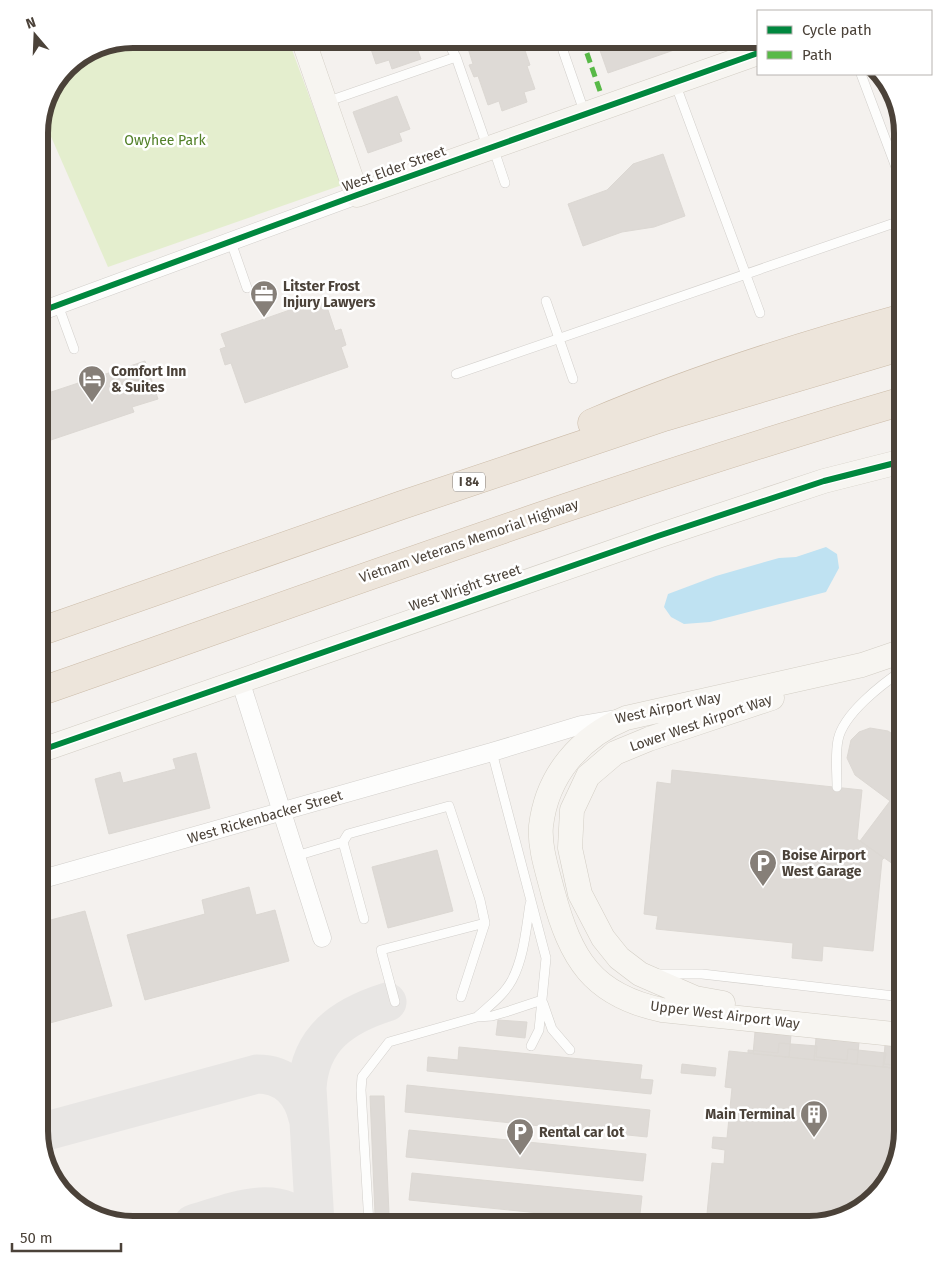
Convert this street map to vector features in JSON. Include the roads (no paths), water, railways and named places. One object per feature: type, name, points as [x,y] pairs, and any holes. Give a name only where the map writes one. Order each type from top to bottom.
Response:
[{"type":"highway","points":[[402,505],[590,424],[689,385],[811,343],[894,320]]},
{"type":"highway","name":"I 84","points":[[48,629],[402,505],[664,417],[894,349]]},
{"type":"highway","name":"Vietnam Veterans Memorial Highway","points":[[48,689],[585,501],[746,448],[894,404]]},
{"type":"highway","points":[[585,501],[894,420]]},
{"type":"main road","points":[[306,48],[357,195]]},
{"type":"main road","name":"West Elder Street","points":[[357,195],[674,83],[747,50]]},
{"type":"main road","name":"West Wright Street","points":[[48,748],[658,536],[824,481],[894,463]]},
{"type":"main road","name":"West Airport Way","points":[[626,718],[862,665],[894,654]]},
{"type":"main road","name":"Lower West Airport Way","points":[[862,665],[828,679],[649,739],[615,753],[588,776],[572,810],[570,848],[580,894],[603,938],[619,958],[640,974],[695,998],[731,1005],[894,1023]]},
{"type":"main road","name":"Upper West Airport Way","points":[[626,718],[586,740],[563,765],[550,790],[541,827],[544,854],[560,920],[568,940],[581,962],[599,982],[618,996],[640,1005],[662,1010],[894,1034]]},
{"type":"street","name":"West Elder Street","points":[[48,309],[357,195]]},
{"type":"street","points":[[240,680],[322,938]]},
{"type":"street","name":"West Airport Way","points":[[492,752],[581,725],[626,718]]},
{"type":"street","name":"West Rickenbacker Street","points":[[48,877],[492,752]]},
{"type":"lane","points":[[451,48],[505,183]]},
{"type":"lane","points":[[562,48],[585,114]]},
{"type":"lane","points":[[324,102],[456,57]]},
{"type":"lane","points":[[861,75],[894,162]]},
{"type":"lane","points":[[674,83],[760,313]]},
{"type":"lane","points":[[456,374],[894,223]]},
{"type":"lane","points":[[230,242],[246,288]]},
{"type":"lane","points":[[546,302],[573,379]]},
{"type":"lane","points":[[58,305],[74,349]]},
{"type":"lane","points":[[837,787],[838,739],[843,728],[861,704],[894,676]]},
{"type":"lane","points":[[492,752],[546,958],[539,1030],[531,1046]]},
{"type":"lane","points":[[296,856],[343,842],[348,834],[449,806],[480,900],[485,923],[461,997]]},
{"type":"lane","points":[[343,842],[364,919]]},
{"type":"lane","points":[[477,1017],[500,995],[511,981],[525,939],[531,900]]},
{"type":"lane","points":[[395,1002],[381,950],[485,923]]},
{"type":"lane","points":[[640,974],[702,974],[894,996]]},
{"type":"lane","points":[[369,1216],[362,1077],[389,1042],[477,1017],[492,1016],[542,1000]]},
{"type":"lane","points":[[542,1000],[552,1029],[570,1050]]},
{"type":"water","points":[[826,547],[837,554],[839,568],[826,592],[710,622],[684,624],[671,617],[664,607],[668,594],[716,576],[779,558],[796,557]]},
{"type":"place","name":"Litster Frost Injury Lawyers","points":[[264,318]]},
{"type":"place","name":"Comfort Inn & Suites","points":[[92,403]]},
{"type":"place","name":"Boise Airport West Garage","points":[[763,887]]},
{"type":"place","name":"Main Terminal","points":[[814,1138]]},
{"type":"place","name":"Rental car lot","points":[[520,1156]]},
{"type":"park label","name":"Owyhee Park","points":[[165,140]]}]
